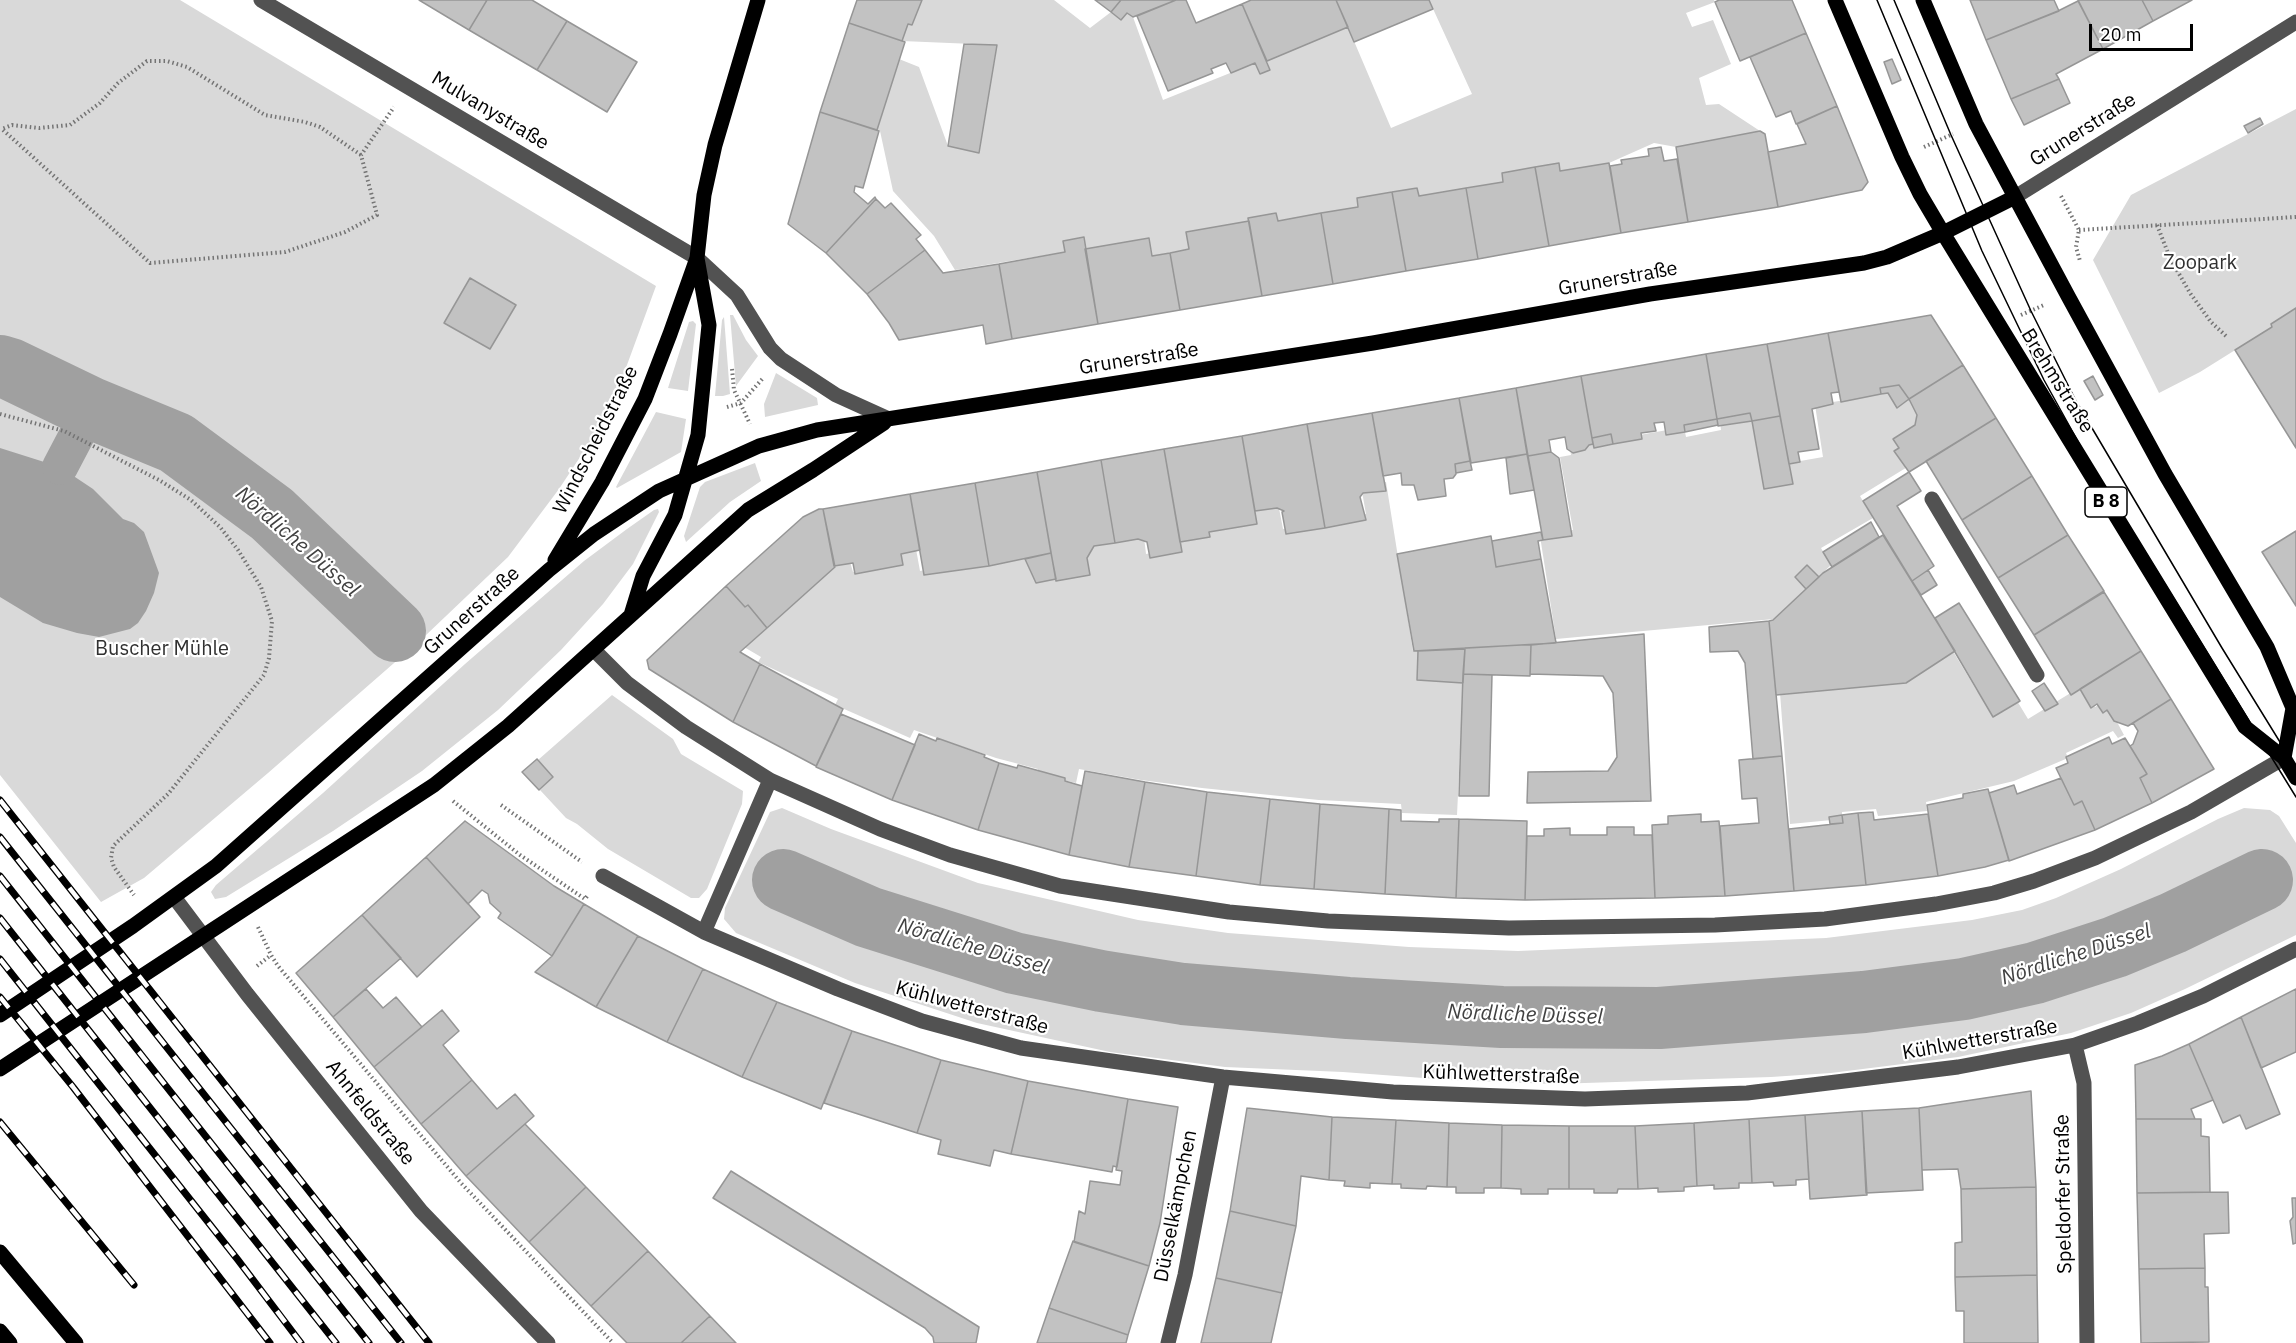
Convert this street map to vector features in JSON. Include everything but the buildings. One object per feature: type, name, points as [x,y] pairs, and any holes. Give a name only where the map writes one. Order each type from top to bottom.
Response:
[{"type":"main road","name":"Windscheidstraße","points":[[549,570],[602,482],[645,399],[697,258],[704,195],[715,145],[758,0]]},
{"type":"main road","name":"Brehmstraße","points":[[1835,0],[1902,157],[1943,233],[2245,727],[2284,758],[2296,778]]},
{"type":"main road","points":[[1923,0],[1976,124],[2165,474],[2267,647],[2293,708],[2284,758]]},
{"type":"main road","name":"Grunerstraße","points":[[0,1015],[133,926],[243,844],[549,570],[594,534],[627,511],[688,476],[759,446],[817,430],[1373,343],[1650,294],[1864,263],[1887,257],[1943,233],[2015,197]]},
{"type":"main road","name":"Windscheidstraße","points":[[631,615],[643,576],[675,515],[698,435],[709,325],[697,258]]},
{"type":"main road","name":"Grunerstraße","points":[[0,1069],[434,785],[508,726],[748,510],[889,419]]},
{"type":"main road","points":[[0,1252],[73,1339]]},
{"type":"main road","points":[[0,1331],[10,1343]]},
{"type":"street","name":"Mulvanystraße","points":[[261,0],[697,258]]},
{"type":"street","name":"Grunerstraße","points":[[2015,197],[2296,22]]},
{"type":"street","points":[[697,258],[737,295],[770,348],[781,359],[836,394],[889,419]]},
{"type":"street","points":[[1932,500],[2037,675]]},
{"type":"street","points":[[594,650],[627,682],[686,727],[770,780],[880,829],[950,855],[1060,886],[1229,912],[1328,921],[1509,928],[1714,925],[1825,919],[1925,906],[1994,893],[2095,858],[2145,835],[2284,758]]},
{"type":"street","points":[[704,932],[770,780]]},
{"type":"street","name":"Kühlwetterstraße","points":[[603,876],[704,932],[838,989],[922,1021],[1021,1048],[1223,1077],[1393,1092],[1585,1100],[1747,1093],[1958,1067],[2075,1045],[2138,1023],[2203,996],[2296,949]]},
{"type":"street","name":"Ahnfeldstraße","points":[[174,897],[247,994],[421,1211],[548,1343]]},
{"type":"street","name":"Speldorfer Straße","points":[[2075,1045],[2084,1083],[2087,1343]]},
{"type":"street","name":"Düsselkämpchen","points":[[1168,1343],[1185,1275],[1223,1077]]},
{"type":"path","points":[[361,155],[321,127],[265,115],[187,66],[167,61],[147,61],[118,83],[100,103],[70,125],[39,128],[12,125],[2,129],[150,263],[285,252],[345,232],[376,215],[361,155],[408,87]]},
{"type":"path","points":[[1902,157],[1976,124]]},
{"type":"path","points":[[2050,176],[2079,230],[2296,217]]},
{"type":"path","points":[[2157,225],[2170,258],[2190,293],[2211,322],[2226,336]]},
{"type":"path","points":[[750,423],[741,403],[781,359]]},
{"type":"path","points":[[0,414],[64,431],[191,500],[220,527],[251,569],[261,587],[272,621],[269,658],[264,675],[168,794],[113,846],[111,858],[114,867],[121,874]]},
{"type":"path","points":[[434,785],[520,855],[585,899],[603,876],[501,805]]},
{"type":"path","points":[[271,955],[461,1183],[614,1343]]},
{"type":"green space","name":"Buscher Mühle","points":[[0,0],[180,0],[656,286],[620,384],[590,442],[559,489],[508,557],[425,636],[268,773],[144,878],[101,902],[0,775]]},
{"type":"green space","points":[[922,0],[1054,0],[1090,28],[1111,12],[1121,20],[1127,13],[1133,17],[1163,100],[1255,63],[1260,74],[1270,70],[1267,61],[1348,27],[1391,128],[1472,94],[1429,0],[1714,0],[1715,2],[1686,13],[1692,27],[1713,20],[1731,64],[1699,78],[1706,105],[1719,104],[1760,131],[1676,147],[1654,143],[1609,163],[1560,171],[1559,163],[1502,173],[1503,182],[1419,196],[1417,188],[1392,192],[1358,207],[1278,221],[1276,213],[1248,218],[1249,221],[1187,232],[1189,249],[1152,256],[1149,238],[1085,249],[1083,237],[1063,241],[1065,252],[955,270],[934,236],[893,191],[880,131],[877,130],[899,59],[919,67],[948,146],[979,152],[997,45],[902,41],[908,24],[912,25]]},
{"type":"green space","name":"Zoopark","points":[[2296,109],[2296,308],[2271,324],[2272,327],[2200,372],[2159,393],[2093,260],[2131,195]]},
{"type":"green space","points":[[730,315],[733,315],[746,340],[758,356],[736,386]]},
{"type":"green space","points":[[724,317],[730,394],[715,396],[722,320]]},
{"type":"green space","points":[[693,321],[696,324],[688,391],[668,388],[689,322]]},
{"type":"green space","points":[[776,373],[817,398],[818,405],[765,417],[764,404]]},
{"type":"green space","points":[[1901,385],[1921,417],[1920,422],[1898,447],[1909,466],[1860,496],[1873,518],[1821,548],[1831,565],[1774,619],[1556,639],[1540,536],[1573,530],[1560,457],[1571,455],[1569,443],[1594,438],[1595,443],[1684,427],[1686,437],[1721,430],[1720,422],[1753,416],[1792,480],[1789,463],[1823,457],[1815,405],[1845,400]]},
{"type":"green space","points":[[656,412],[686,419],[681,452],[617,488],[616,487]]},
{"type":"green space","points":[[755,463],[761,481],[730,502],[686,542],[684,536],[700,487],[705,482]]},
{"type":"green space","points":[[1386,482],[1413,651],[1465,647],[1457,815],[1402,813],[1401,804],[1319,800],[1202,788],[1079,769],[1076,783],[1037,774],[1038,769],[996,758],[914,730],[910,738],[835,705],[838,699],[758,662],[761,657],[744,647],[829,566],[850,562],[853,572],[901,564],[899,552],[916,549],[920,571],[1047,549],[1051,571],[1083,543],[1144,537],[1146,554],[1180,548],[1178,532],[1253,508],[1278,503],[1283,529],[1366,514],[1361,486]]},
{"type":"green space","points":[[658,509],[659,512],[633,564],[603,604],[561,650],[498,710],[422,771],[333,831],[226,897],[215,899],[211,892],[216,885],[323,793],[465,664],[584,561]]},
{"type":"green space","points":[[1948,643],[1977,691],[2002,676],[2028,719],[2082,686],[2095,707],[2100,704],[2105,712],[2110,709],[2124,735],[2118,738],[2113,731],[2066,753],[2068,758],[2014,781],[1926,802],[1927,811],[1878,816],[1876,809],[1842,812],[1842,819],[1790,824],[1780,693]]},
{"type":"green space","points":[[612,695],[673,739],[681,754],[743,791],[742,804],[707,889],[699,898],[691,898],[608,849],[566,818],[540,790],[553,777],[538,760]]},
{"type":"green space","points":[[782,808],[831,829],[978,883],[1138,920],[1228,933],[1409,947],[1518,951],[1826,938],[1972,920],[2022,910],[2056,898],[2121,869],[2244,808],[2270,810],[2279,816],[2296,843],[2296,935],[2131,1013],[2071,1033],[1958,1057],[1831,1073],[1554,1084],[1225,1067],[1110,1052],[977,1023],[855,983],[736,933],[724,919],[725,908],[770,812]]},
{"type":"shaded area","points":[[0,448],[60,467],[93,489],[123,519],[134,523],[144,532],[159,573],[154,593],[138,623],[130,629],[99,637],[77,633],[43,623],[0,597]]},
{"type":"waterway","name":"Nördliche Düssel","points":[[0,366],[91,408],[176,443],[272,514],[395,631]]},
{"type":"waterway","points":[[60,467],[91,408]]},
{"type":"waterway","name":"Nördliche Düssel","points":[[783,880],[868,917],[1014,963],[1101,981],[1183,994],[1348,1008],[1502,1017],[1659,1018],[1864,1002],[1964,989],[2035,973],[2115,947],[2173,923],[2262,880]]},
{"type":"tram line","points":[[1877,0],[1982,251],[2044,380],[2086,456],[2296,797]]},
{"type":"tram line","points":[[1894,0],[1951,135],[2031,311],[2076,401],[2296,768]]},
{"type":"railway","points":[[0,800],[429,1343]]},
{"type":"railway","points":[[0,837],[401,1343]]},
{"type":"railway","points":[[0,876],[369,1343]]},
{"type":"railway","points":[[0,918],[336,1343]]},
{"type":"railway","points":[[0,959],[301,1343]]},
{"type":"railway","points":[[0,997],[73,1087],[270,1343]]},
{"type":"railway","points":[[0,1122],[134,1285]]}]
